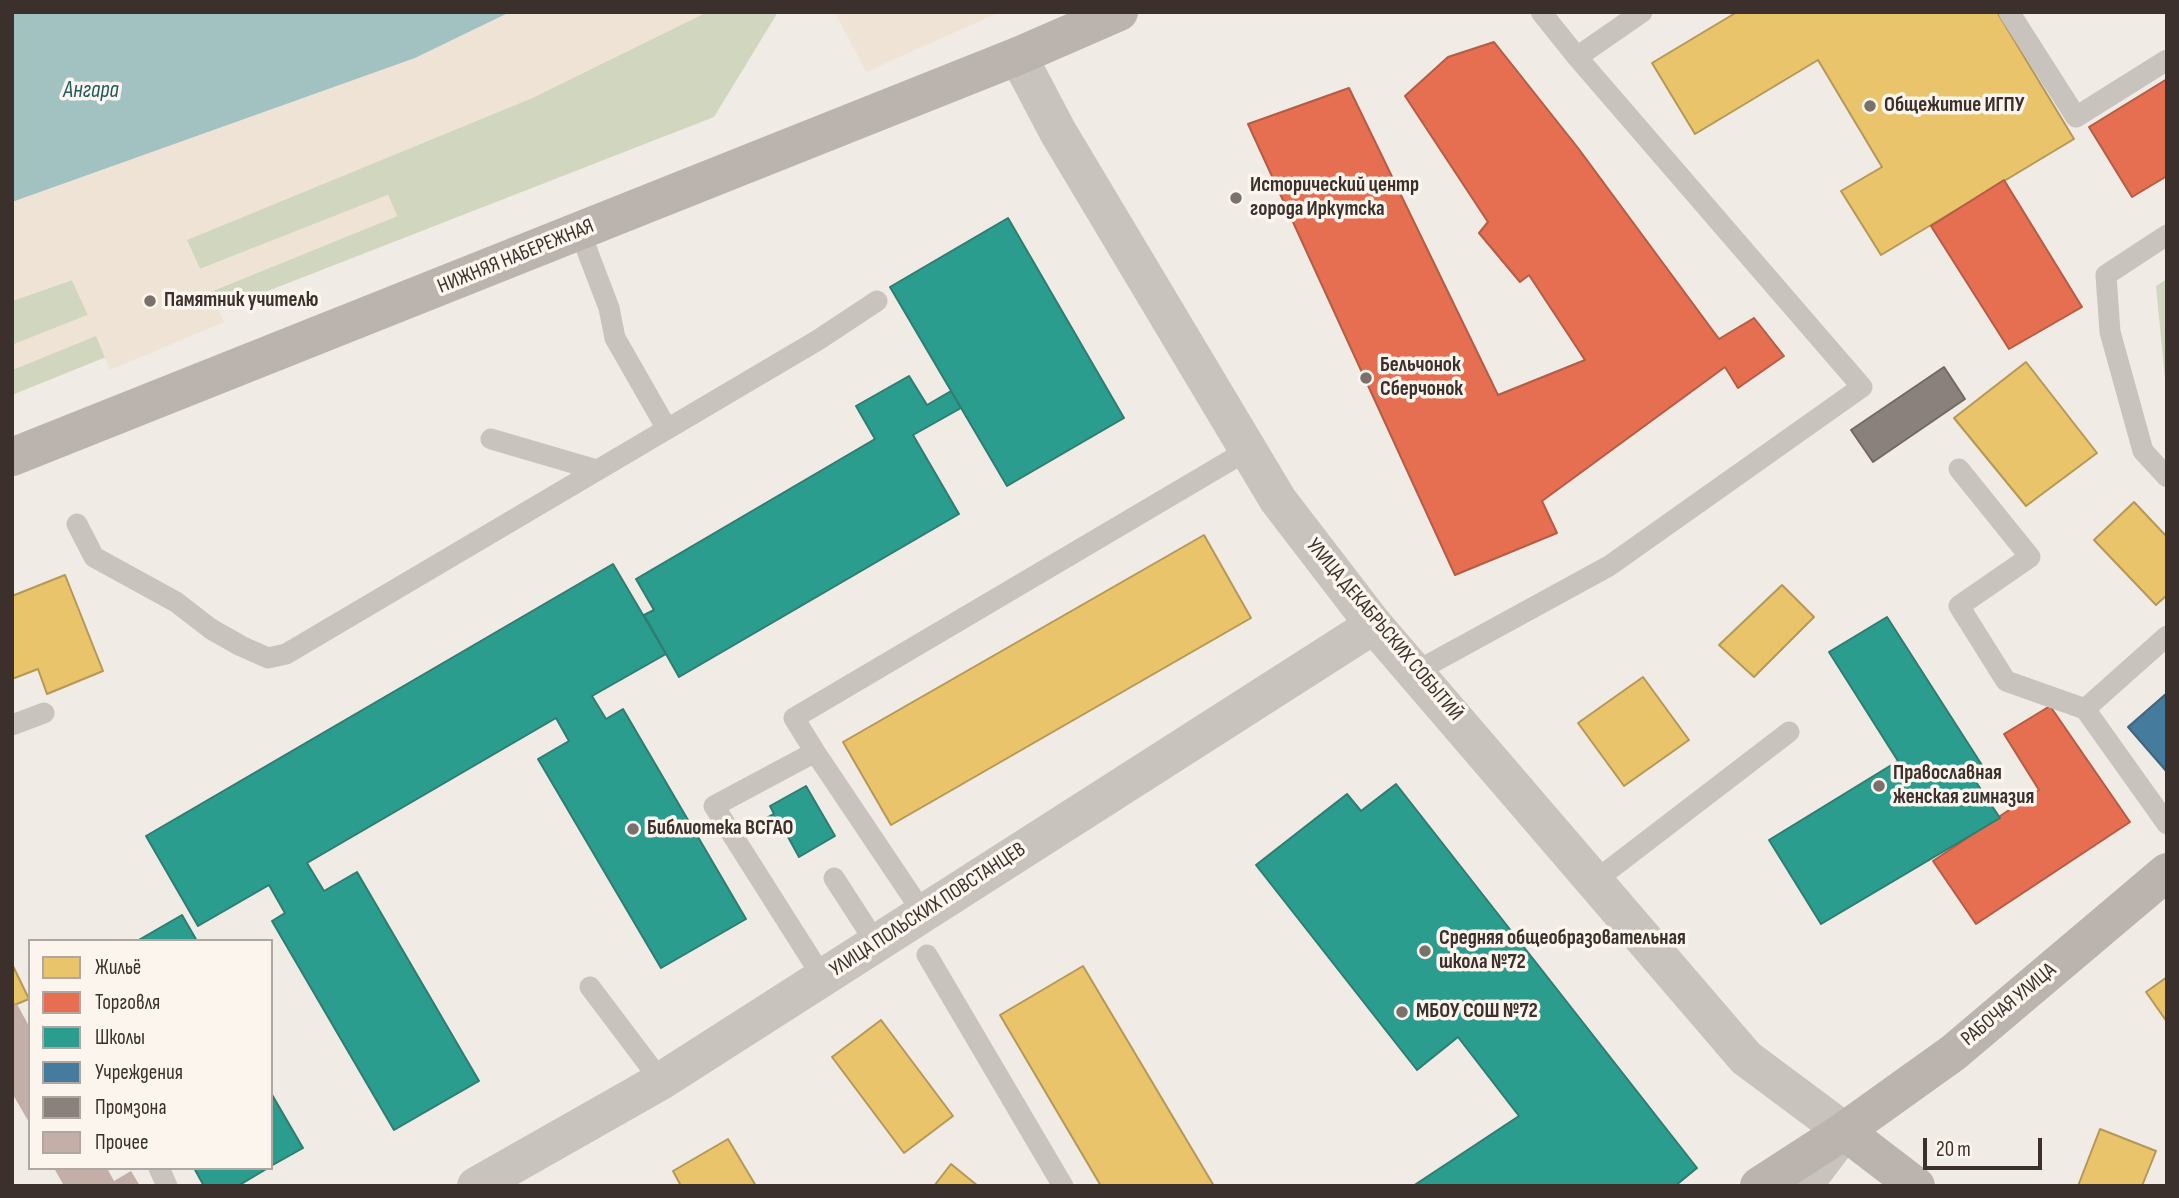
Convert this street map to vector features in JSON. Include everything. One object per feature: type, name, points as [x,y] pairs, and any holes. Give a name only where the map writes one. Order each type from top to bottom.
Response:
[{"type":"main road","name":"НИЖНЯЯ НАБЕРЕЖНАЯ","points":[[12,457],[1018,56],[1119,12]]},
{"type":"main road","name":"РАБОЧАЯ УЛИЦА","points":[[1759,1186],[1844,1131],[1953,1053],[2167,872]]},
{"type":"main road","points":[[1844,1131],[1916,1186]]},
{"type":"street","name":"УЛИЦА ДЕКАБРЬСКИХ СОБЫТИЙ","points":[[1018,56],[1058,132],[1278,500],[1374,625],[1417,671],[1746,1058],[1844,1131]]},
{"type":"street","name":"УЛИЦА ПОЛЬСКИХ ПОВСТАНЦЕВ","points":[[476,1186],[661,1081],[1374,625]]},
{"type":"street","points":[[1803,1186],[1844,1131]]},
{"type":"lane","points":[[1417,671],[1608,566],[1863,387],[1541,12]]},
{"type":"lane","points":[[1577,57],[1642,12]]},
{"type":"lane","points":[[2008,12],[2076,117],[2167,60]]},
{"type":"lane","points":[[579,232],[609,308],[615,338],[667,429]]},
{"type":"lane","points":[[2167,235],[2106,275],[2110,331],[2143,451],[2167,477]]},
{"type":"lane","points":[[77,524],[94,557],[176,602],[211,629],[268,657],[286,654],[818,340],[877,301]]},
{"type":"lane","points":[[491,439],[597,470]]},
{"type":"lane","points":[[923,913],[794,718],[1248,450]]},
{"type":"lane","points":[[1959,469],[2030,557],[1959,606],[2006,681],[2085,709],[2167,824]]},
{"type":"lane","points":[[2085,709],[2167,636]]},
{"type":"lane","points":[[12,726],[44,713]]},
{"type":"lane","points":[[1596,880],[1790,732]]},
{"type":"lane","points":[[815,752],[714,806],[822,978]]},
{"type":"lane","points":[[834,878],[876,943]]},
{"type":"lane","points":[[926,955],[1063,1186]]},
{"type":"lane","points":[[590,987],[661,1081]]},
{"type":"lane","points":[[160,1170],[167,1186]]},
{"type":"green space","points":[[707,12],[778,12],[714,117],[219,310],[210,292],[397,216],[388,195],[200,269],[186,240],[532,98]]},
{"type":"green space","points":[[2167,279],[2167,399],[2156,286]]},
{"type":"green space","points":[[72,280],[88,315],[12,345],[12,301]]},
{"type":"green space","points":[[97,335],[106,357],[12,395],[12,370]]},
{"type":"shaded area","points":[[510,12],[707,12],[532,98],[187,240],[200,269],[388,195],[397,216],[210,292],[224,322],[110,370],[96,336],[12,370],[12,345],[88,315],[72,280],[12,301],[12,202],[415,58]]},
{"type":"shaded area","points":[[835,12],[1000,12],[866,72]]},
{"type":"water","name":"Ангара","points":[[12,12],[510,12],[415,58],[12,202]]},
{"type":"building: Жильё","points":[[1737,12],[1997,12],[2074,139],[1881,255],[1841,191],[1882,167],[1818,60],[1695,134],[1652,63]]},
{"type":"building: Жильё","points":[[2026,362],[2097,453],[2026,506],[1954,418]]},
{"type":"building: Жильё","points":[[2134,502],[2167,537],[2167,595],[2156,605],[2094,540]]},
{"type":"building: Жильё","points":[[1204,535],[1251,618],[891,825],[843,742]]},
{"type":"building: Жильё","points":[[65,575],[103,671],[47,694],[38,669],[12,679],[12,596]]},
{"type":"building: Жильё","points":[[1782,585],[1814,617],[1754,677],[1719,645]]},
{"type":"building: Жильё","points":[[1643,677],[1689,740],[1624,786],[1578,723]]},
{"type":"building: Жильё","points":[[12,964],[28,999],[12,1006]]},
{"type":"building: Жильё","points":[[1083,966],[1214,1186],[1101,1186],[1000,1015]]},
{"type":"building: Жильё","points":[[2167,977],[2167,1022],[2146,992]]},
{"type":"building: Жильё","points":[[881,1020],[953,1116],[904,1153],[832,1057]]},
{"type":"building: Жильё","points":[[2100,1129],[2156,1151],[2142,1186],[2078,1186]]},
{"type":"building: Жильё","points":[[728,1139],[756,1186],[681,1186],[673,1171]]},
{"type":"building: Жильё","points":[[951,1164],[978,1186],[934,1186]]},
{"type":"building: Торговля","points":[[1494,42],[1578,148],[1719,339],[1754,318],[1784,356],[1738,388],[1725,367],[1542,501],[1557,533],[1455,575],[1248,124],[1349,88],[1498,395],[1585,360],[1529,275],[1520,282],[1479,233],[1488,222],[1405,96],[1448,57]]},
{"type":"building: Торговля","points":[[2167,79],[2167,176],[2132,197],[2089,127]]},
{"type":"building: Торговля","points":[[2004,180],[2082,307],[2009,349],[1931,226]]},
{"type":"building: Торговля","points":[[2050,706],[2130,822],[1976,924],[1933,861],[2039,790],[2004,734]]},
{"type":"building: Школы","points":[[1008,218],[1124,418],[1007,486],[890,287]]},
{"type":"building: Школы","points":[[909,376],[927,405],[951,391],[961,408],[913,435],[959,514],[679,677],[644,615],[654,610],[636,579],[875,439],[856,406]]},
{"type":"building: Школы","points":[[613,564],[666,654],[592,696],[606,719],[623,709],[746,919],[661,968],[538,759],[569,741],[556,718],[307,863],[324,891],[357,872],[479,1081],[394,1130],[272,921],[285,913],[269,885],[198,926],[146,836]]},
{"type":"building: Школы","points":[[1887,617],[1987,773],[1974,779],[2000,818],[1821,924],[1769,840],[1898,761],[1829,652]]},
{"type":"building: Школы","name":"Средняя общеобразовательная школа №72","points":[[1396,784],[1697,1168],[1675,1186],[1413,1186],[1519,1116],[1458,1037],[1417,1070],[1256,865],[1347,794],[1361,811]]},
{"type":"building: Школы","points":[[806,786],[835,836],[799,857],[782,826],[768,834],[761,821],[774,814],[770,806]]},
{"type":"building: Школы","points":[[182,915],[196,939],[140,939]]},
{"type":"building: Школы","points":[[273,1096],[303,1148],[273,1165]]},
{"type":"building: Школы","points":[[195,1170],[265,1170],[238,1186],[204,1186]]},
{"type":"building: Учреждения","points":[[2167,693],[2167,772],[2128,727]]},
{"type":"building: Промзона","points":[[1944,367],[1965,399],[1873,462],[1851,430]]},
{"type":"building: Прочее","points":[[17,1004],[28,1024],[28,1121],[12,1093],[12,1006]]},
{"type":"building: Прочее","points":[[55,1170],[108,1170],[114,1181],[131,1171],[140,1186],[64,1186]]},
{"type":"place","name":"Общежитие ИГПУ","points":[[1870,106]]},
{"type":"place","name":"Исторический центр города Иркутска","points":[[1236,198]]},
{"type":"place","name":"Памятник учителю","points":[[150,301]]},
{"type":"place","name":"Бельчонок Сберчонок","points":[[1366,378]]},
{"type":"place","name":"Православная женская гимназия","points":[[1879,786]]},
{"type":"place","name":"Библиотека ВСГАО","points":[[633,829]]},
{"type":"place","name":"Средняя общеобразовательная школа №72","points":[[1425,951]]},
{"type":"place","name":"МБОУ СОШ №72","points":[[1402,1012]]}]
